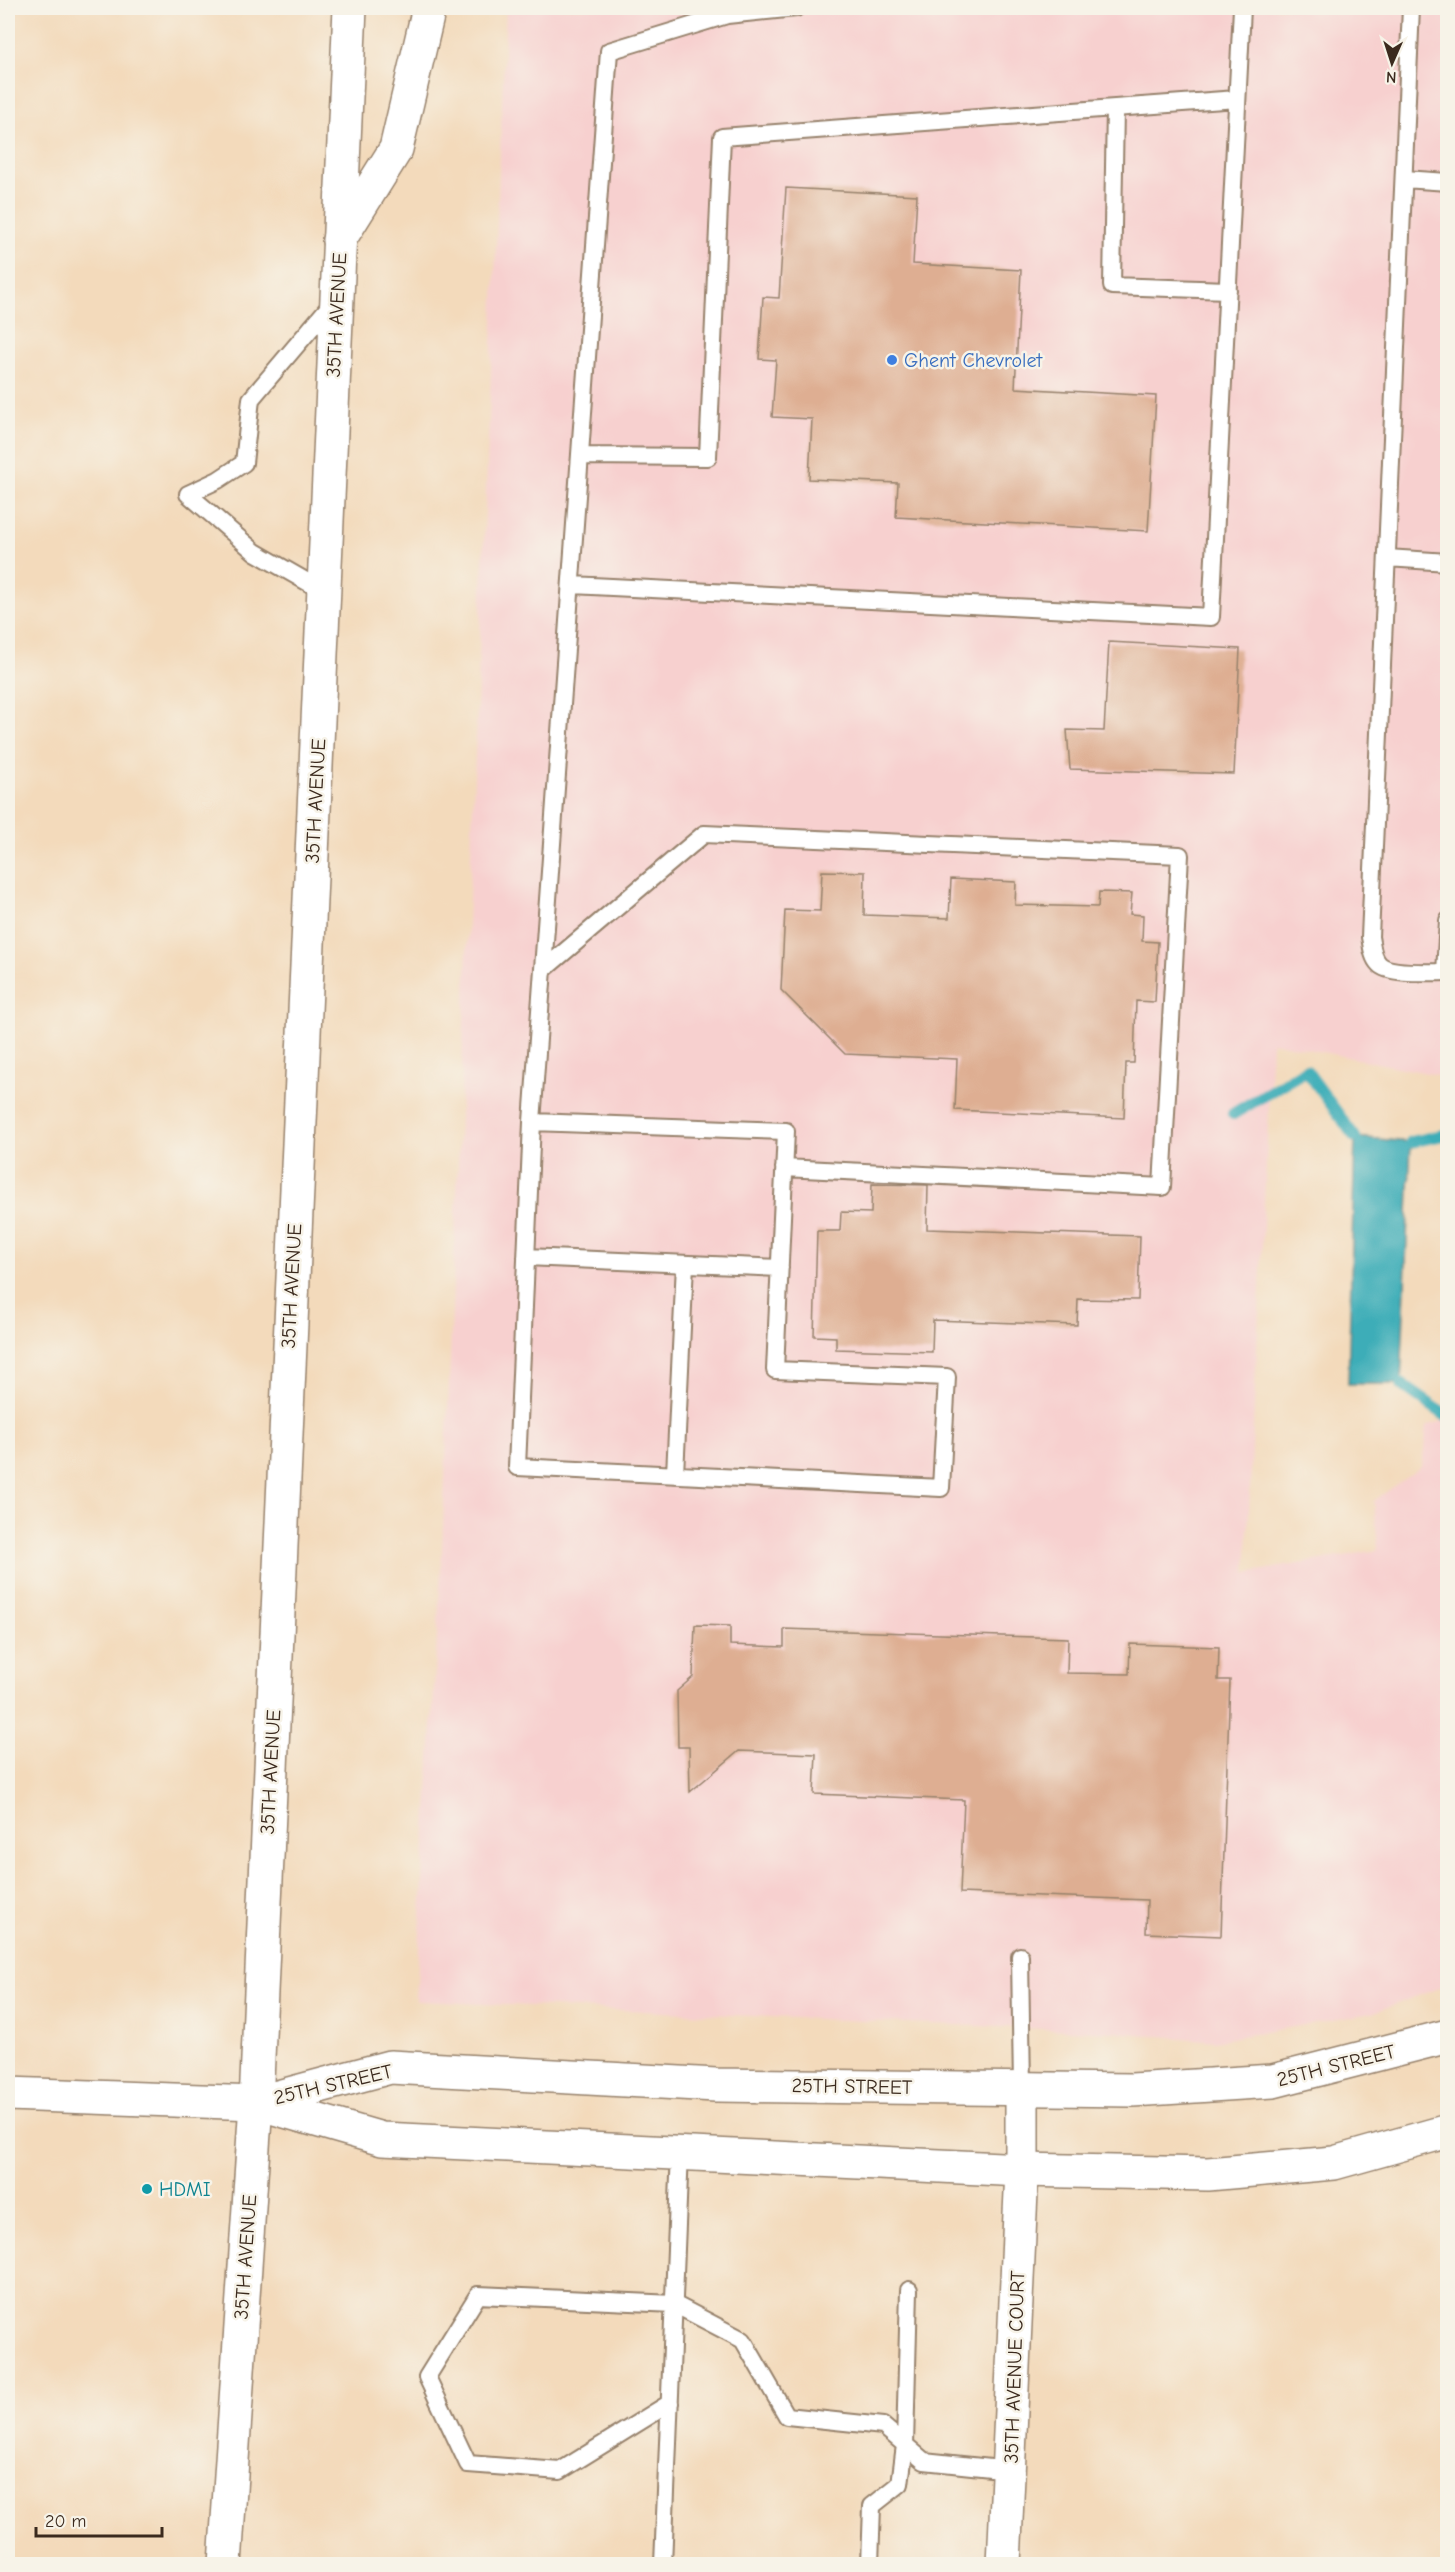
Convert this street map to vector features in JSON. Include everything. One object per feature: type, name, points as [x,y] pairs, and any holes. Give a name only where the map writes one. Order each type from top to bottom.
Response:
[{"type":"main road","name":"35TH AVENUE","points":[[225,2565],[256,2103],[350,8]]},
{"type":"main road","points":[[339,240],[396,148],[429,8]]},
{"type":"main road","name":"25TH STREET","points":[[256,2103],[390,2067],[716,2085],[1132,2090],[1273,2081],[1448,2037]]},
{"type":"main road","name":"35TH AVENUE COURT","points":[[1004,2565],[1022,2169],[1022,2088]]},
{"type":"main road","name":"25TH STREET","points":[[8,2094],[256,2103],[382,2139],[1022,2169],[1208,2174],[1334,2163],[1448,2131]]},
{"type":"lane","points":[[532,1122],[786,1131],[775,1370],[947,1377],[941,1488],[517,1467],[532,1122],[582,456],[609,51],[727,11],[796,8]]},
{"type":"lane","points":[[572,585],[1211,617],[1242,8]]},
{"type":"lane","points":[[1411,8],[1370,937],[1373,955],[1378,963],[1387,970],[1446,972],[1448,921]]},
{"type":"lane","points":[[582,456],[708,457],[722,137],[1237,99]]},
{"type":"lane","points":[[1115,108],[1112,286],[1228,290]]},
{"type":"lane","points":[[1404,179],[1448,182]]},
{"type":"lane","points":[[323,591],[255,552],[188,494],[218,480],[244,463],[251,399],[336,297]]},
{"type":"lane","points":[[1387,558],[1448,562]]},
{"type":"lane","points":[[543,970],[704,834],[1180,855],[1162,1187],[784,1168]]},
{"type":"lane","points":[[526,1257],[780,1268]]},
{"type":"lane","points":[[675,1474],[685,1264]]},
{"type":"lane","points":[[1020,1956],[1022,2088]]},
{"type":"lane","points":[[663,2565],[680,2152]]},
{"type":"lane","points":[[870,2565],[872,2506],[900,2484],[905,2445],[909,2290]]},
{"type":"lane","points":[[670,2403],[560,2470],[468,2464],[427,2377],[478,2295],[674,2304],[743,2340],[787,2416],[884,2426],[924,2461],[1010,2470]]},
{"type":"shaded area","points":[[506,8],[1447,8],[1447,1077],[1272,1042],[1246,1573],[1378,1550],[1374,1501],[1422,1466],[1427,1425],[1447,1420],[1447,1985],[1372,2013],[1215,2041],[1113,2032],[416,2001],[442,1551]]},
{"type":"water","points":[[1355,1137],[1411,1142],[1401,1384],[1348,1384]]},
{"type":"building","name":"Ghent Chevrolet","points":[[786,188],[917,195],[913,264],[1021,270],[1015,388],[1156,396],[1148,531],[896,517],[898,483],[809,479],[812,419],[772,417],[776,360],[759,359],[763,297],[779,298]]},
{"type":"building","points":[[1109,642],[1240,649],[1234,774],[1070,769],[1067,730],[1104,731]]},
{"type":"building","points":[[822,871],[865,872],[864,915],[949,918],[951,879],[1016,882],[1015,905],[1098,907],[1099,892],[1132,893],[1130,914],[1143,915],[1142,941],[1158,942],[1155,1002],[1136,1001],[1134,1063],[1126,1063],[1124,1118],[955,1110],[957,1059],[845,1054],[781,990],[785,910],[820,911]]},
{"type":"building","points":[[872,1184],[928,1185],[927,1229],[1140,1236],[1138,1300],[1078,1299],[1077,1325],[933,1320],[932,1352],[836,1349],[836,1337],[814,1336],[817,1231],[840,1231],[841,1212],[871,1213]]},
{"type":"building","points":[[695,1625],[730,1626],[730,1645],[784,1647],[784,1629],[1068,1638],[1067,1673],[1129,1674],[1130,1644],[1219,1647],[1218,1680],[1230,1680],[1221,1936],[1146,1933],[1147,1900],[960,1893],[964,1800],[814,1794],[816,1754],[739,1751],[690,1792],[689,1747],[678,1747],[677,1691],[693,1677]]},
{"type":"waterway","points":[[1233,1114],[1306,1070],[1355,1137]]},
{"type":"waterway","points":[[1411,1142],[1448,1134]]},
{"type":"waterway","points":[[1401,1384],[1448,1417]]},
{"type":"place","name":"Ghent Chevrolet","points":[[892,360]]},
{"type":"place","name":"HDMI","points":[[147,2189]]}]
